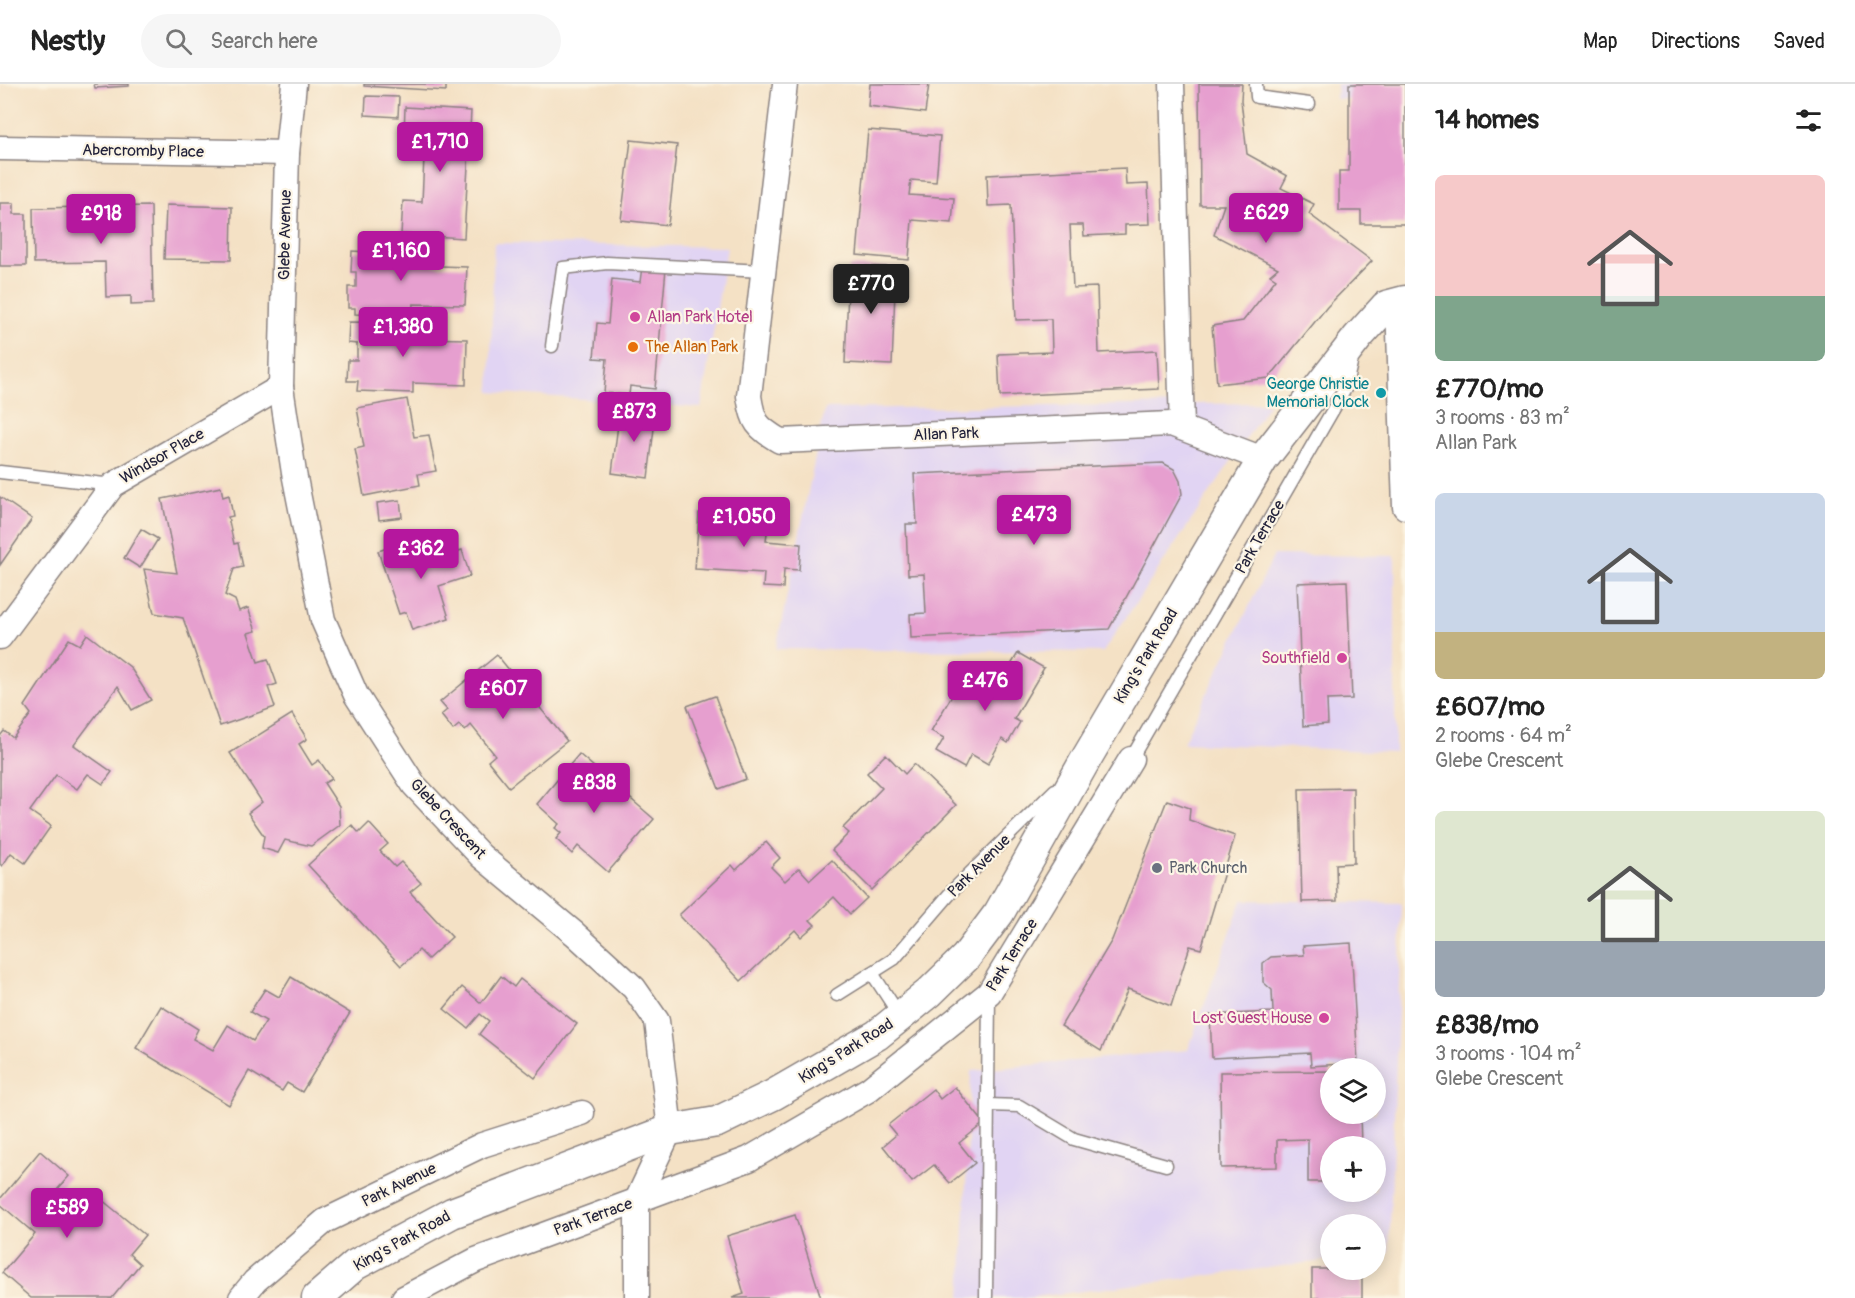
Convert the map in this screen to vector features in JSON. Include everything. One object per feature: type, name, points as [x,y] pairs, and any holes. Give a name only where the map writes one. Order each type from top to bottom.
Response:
[{"type":"street","name":"Glebe Avenue","points":[[281,387],[287,153],[294,84]]},
{"type":"street","name":"Allan Park","points":[[785,84],[749,396],[751,413],[760,429],[780,441],[1171,424],[1263,459]]},
{"type":"street","points":[[1172,84],[1182,428]]},
{"type":"street","name":"Abercromby Place","points":[[0,148],[287,153]]},
{"type":"street","points":[[1263,459],[1358,337],[1386,306],[1401,302],[1405,507]]},
{"type":"street","name":"Windsor Place","points":[[0,637],[113,485],[281,387]]},
{"type":"street","name":"Glebe Crescent","points":[[281,387],[294,473],[323,620],[356,695],[421,793],[481,856],[634,988],[657,1021],[670,1130]]},
{"type":"street","name":"King's Park Road","points":[[317,1298],[355,1265],[452,1213],[670,1130],[717,1122],[773,1095],[877,1035],[929,993],[966,957],[999,913],[1086,759],[1263,459]]},
{"type":"street","name":"Park Terrace","points":[[404,1298],[476,1260],[749,1159],[868,1090],[989,993],[1131,759]]},
{"type":"street","name":"Park Avenue","points":[[241,1298],[255,1281],[325,1221],[482,1145],[582,1113]]},
{"type":"street","points":[[637,1298],[637,1200],[670,1130]]},
{"type":"lane","points":[[1256,84],[1257,97],[1309,104]]},
{"type":"lane","points":[[552,346],[563,268],[607,263],[763,271]]},
{"type":"lane","name":"Park Terrace","points":[[1131,759],[1345,389],[1358,337]]},
{"type":"lane","points":[[0,472],[113,485]]},
{"type":"lane","name":"Park Avenue","points":[[837,995],[894,959],[954,889],[1086,759]]},
{"type":"lane","points":[[872,973],[900,1016]]},
{"type":"lane","points":[[986,1298],[989,993]]},
{"type":"lane","points":[[988,1105],[1019,1106],[1074,1139],[1166,1165]]},
{"type":"shaded area","points":[[1337,84],[1405,84],[1405,99],[1336,99]]},
{"type":"shaded area","points":[[494,243],[727,247],[701,408],[490,392]]},
{"type":"shaded area","points":[[1270,403],[1103,652],[776,649],[825,409]]},
{"type":"shaded area","points":[[1274,555],[1395,556],[1395,752],[1183,743]]},
{"type":"shaded area","points":[[1242,900],[1402,903],[1389,1253],[1386,1253],[1386,1214],[1320,1214],[1320,1261],[1027,1298],[961,1298],[971,1071],[1188,1050]]},
{"type":"building","points":[[94,84],[129,84],[129,86],[95,88]]},
{"type":"building","points":[[364,84],[446,84],[446,91],[364,86]]},
{"type":"building","points":[[870,84],[929,84],[925,113],[868,106]]},
{"type":"building","points":[[1199,84],[1242,84],[1241,100],[1247,154],[1287,176],[1281,188],[1314,204],[1309,214],[1372,261],[1327,307],[1269,378],[1217,384],[1212,326],[1243,321],[1276,279],[1270,275],[1278,268],[1214,235],[1224,205],[1200,205]]},
{"type":"building","points":[[1349,84],[1405,84],[1405,224],[1361,224],[1361,211],[1339,211],[1339,171],[1349,171]]},
{"type":"building","points":[[366,96],[399,97],[398,117],[365,115]]},
{"type":"building","points":[[405,107],[471,111],[464,238],[401,234],[403,201],[422,202],[425,135],[404,134]]},
{"type":"building","points":[[868,130],[940,136],[936,182],[911,180],[909,195],[954,198],[952,223],[912,220],[909,260],[857,255]]},
{"type":"building","points":[[631,140],[677,145],[668,225],[621,220]]},
{"type":"building","points":[[1125,168],[1126,185],[1148,184],[1150,224],[1125,225],[1125,234],[1084,236],[1083,225],[1070,225],[1073,288],[1097,287],[1099,353],[1157,350],[1159,389],[1000,396],[998,354],[1052,352],[1051,319],[1016,320],[1011,205],[988,206],[987,175]]},
{"type":"building","points":[[0,203],[14,203],[14,214],[26,214],[26,266],[0,266]]},
{"type":"building","points":[[166,205],[232,207],[231,260],[164,259]]},
{"type":"building","points":[[151,206],[153,304],[131,305],[131,296],[106,297],[105,262],[34,263],[33,208]]},
{"type":"building","points":[[368,240],[397,241],[396,251],[415,252],[415,265],[467,267],[465,305],[413,304],[412,316],[355,314],[355,308],[348,308],[348,287],[356,287],[356,272],[351,272],[352,251],[368,252]]},
{"type":"building","points":[[849,266],[896,267],[892,365],[845,363]]},
{"type":"building","points":[[642,267],[666,269],[655,389],[630,386],[629,395],[604,393],[607,359],[594,358],[597,323],[608,324],[612,279],[640,282]]},
{"type":"building","points":[[349,322],[413,323],[412,338],[467,339],[466,385],[413,383],[413,393],[357,391],[358,381],[347,381],[348,360],[357,360],[357,344],[348,343]]},
{"type":"building","points":[[407,399],[414,437],[429,435],[436,471],[418,474],[420,485],[364,496],[355,449],[364,447],[357,408]]},
{"type":"building","points":[[620,408],[656,412],[648,478],[612,473]]},
{"type":"building","points":[[1163,463],[1174,469],[1180,481],[1182,494],[1109,629],[911,638],[910,614],[926,613],[924,574],[908,575],[906,524],[917,524],[914,474]]},
{"type":"building","points":[[221,487],[223,497],[229,495],[233,516],[228,517],[234,544],[238,543],[243,567],[234,569],[225,595],[235,600],[239,611],[248,608],[256,631],[248,633],[258,662],[268,659],[277,684],[268,687],[275,707],[220,726],[183,618],[154,613],[144,569],[177,573],[162,499]]},
{"type":"building","points":[[0,497],[32,519],[0,565]]},
{"type":"building","points":[[400,500],[402,517],[379,520],[377,503]]},
{"type":"building","points":[[699,513],[769,517],[766,541],[801,544],[799,570],[784,569],[783,588],[763,587],[764,573],[695,569]]},
{"type":"building","points":[[141,529],[158,539],[140,568],[124,558]]},
{"type":"building","points":[[426,536],[433,559],[462,550],[470,576],[439,586],[449,618],[412,630],[406,612],[399,614],[378,551]]},
{"type":"building","points":[[1347,581],[1352,699],[1327,700],[1328,724],[1303,726],[1297,583]]},
{"type":"building","points":[[87,634],[130,667],[151,700],[132,710],[118,686],[74,745],[112,772],[103,784],[88,774],[77,789],[56,775],[30,811],[51,826],[25,863],[11,853],[2,866],[0,864],[0,736],[4,731],[13,738],[31,714],[25,706],[69,639],[80,645]]},
{"type":"building","points":[[1018,653],[1044,668],[1014,719],[1020,722],[1008,743],[1002,739],[988,764],[971,754],[964,768],[936,752],[944,738],[931,731],[964,675],[972,680],[978,669],[996,679],[1003,667],[1008,670]]},
{"type":"building","points":[[497,655],[567,741],[509,787],[488,761],[495,755],[471,725],[465,731],[459,725],[453,730],[441,715],[447,710],[440,702]]},
{"type":"building","points":[[715,696],[746,779],[719,789],[687,706]]},
{"type":"building","points":[[292,714],[307,739],[299,744],[312,765],[319,760],[332,779],[324,783],[339,806],[340,825],[311,846],[285,840],[278,853],[262,848],[264,836],[248,813],[262,802],[230,753]]},
{"type":"building","points":[[579,754],[654,819],[608,872],[578,846],[572,854],[556,839],[561,833],[555,828],[559,824],[537,804]]},
{"type":"building","points":[[886,754],[905,774],[914,764],[956,805],[872,890],[832,850],[849,833],[843,828],[882,788],[867,773]]},
{"type":"building","points":[[1353,788],[1354,863],[1336,864],[1337,901],[1302,902],[1299,789]]},
{"type":"building","points":[[1167,800],[1190,808],[1189,820],[1235,836],[1201,949],[1190,946],[1171,1006],[1128,989],[1101,1051],[1061,1026],[1112,940]]},
{"type":"building","points":[[369,823],[388,844],[380,851],[395,867],[401,862],[421,883],[410,892],[452,937],[428,959],[419,950],[401,966],[308,865],[352,825],[359,833]]},
{"type":"building","points":[[766,842],[780,858],[771,867],[785,881],[799,868],[810,880],[832,860],[867,898],[850,914],[834,897],[810,920],[815,925],[801,937],[795,930],[741,981],[679,915],[732,865],[736,870]]},
{"type":"building","points":[[1351,943],[1358,1058],[1320,1058],[1320,1065],[1311,1066],[1310,1053],[1212,1058],[1210,1015],[1273,1012],[1272,990],[1263,982],[1263,963],[1271,957],[1304,955],[1303,946]]},
{"type":"building","points":[[501,976],[514,987],[520,979],[577,1024],[535,1078],[479,1034],[489,1021],[480,1014],[468,1028],[444,1009],[462,987],[481,1003]]},
{"type":"building","points":[[291,977],[350,1013],[302,1092],[287,1083],[282,1091],[249,1071],[229,1105],[136,1048],[161,1006],[198,1029],[193,1039],[213,1050],[228,1025],[253,1041],[266,1021],[250,1012],[265,989],[279,997]]},
{"type":"building","points":[[1320,1071],[1320,1124],[1360,1124],[1361,1136],[1320,1136],[1320,1182],[1308,1182],[1308,1139],[1277,1140],[1277,1167],[1221,1168],[1220,1072]]},
{"type":"building","points":[[955,1087],[984,1123],[959,1143],[975,1163],[950,1183],[934,1165],[912,1182],[883,1146],[896,1135],[888,1125],[933,1089],[940,1099]]},
{"type":"building","points":[[40,1151],[69,1176],[57,1190],[83,1211],[96,1195],[145,1235],[129,1254],[140,1264],[112,1298],[31,1298],[2,1273],[35,1234],[0,1204],[0,1199]]},
{"type":"building","points":[[795,1215],[821,1298],[732,1298],[744,1294],[727,1236]]},
{"type":"building","points":[[1312,1269],[1320,1269],[1320,1280],[1362,1280],[1362,1298],[1312,1298]]},
{"type":"place","name":"Allan Park Hotel","points":[[635,317]]},
{"type":"place","name":"The Allan Park","points":[[633,347]]},
{"type":"place","name":"George Christie Memorial Clock","points":[[1381,393]]},
{"type":"place","name":"Southfield","points":[[1342,658]]},
{"type":"place","name":"Park Church","points":[[1157,868]]},
{"type":"place","name":"Lost Guest House","points":[[1324,1018]]}]
